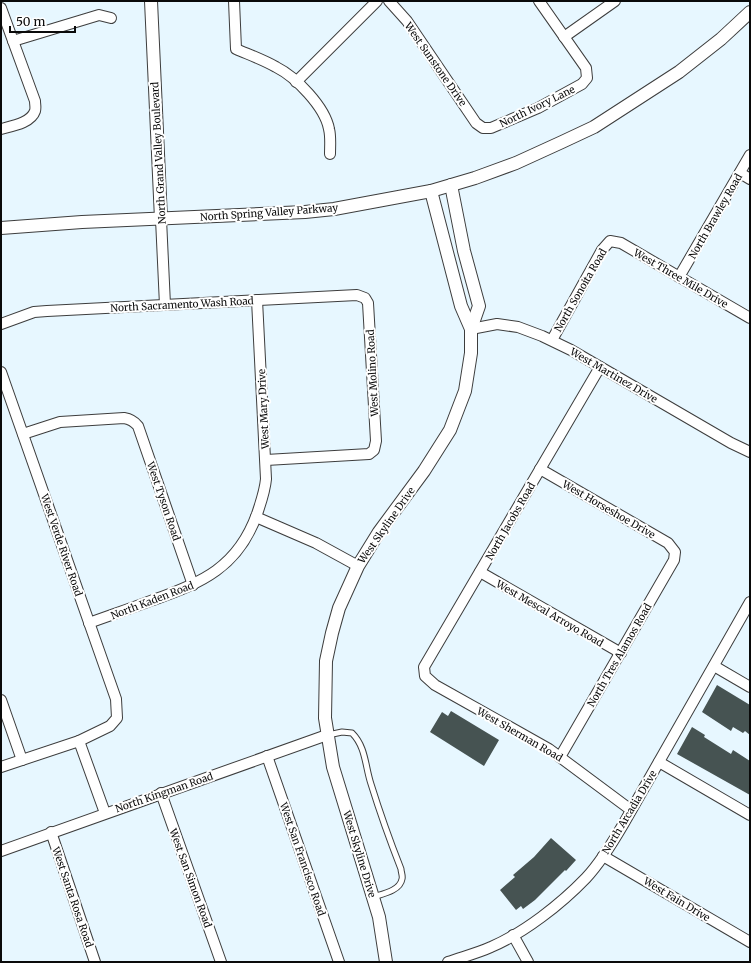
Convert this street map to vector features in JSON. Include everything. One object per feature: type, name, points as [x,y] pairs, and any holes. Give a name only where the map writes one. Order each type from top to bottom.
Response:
[{"type":"street","name":"North Grand Valley Boulevard","points":[[151,1],[165,305]]},
{"type":"street","points":[[234,1],[236,49],[276,66],[296,82],[318,106],[326,119],[329,129],[330,154]]},
{"type":"street","points":[[296,82],[377,1]]},
{"type":"street","name":"West Sunstone Drive","points":[[389,1],[411,27],[476,123],[483,128]]},
{"type":"street","points":[[539,1],[564,37],[615,1]]},
{"type":"street","points":[[1,8],[36,101],[35,110],[31,117],[16,125],[1,129]]},
{"type":"street","name":"North Spring Valley Parkway","points":[[1,228],[305,212],[341,208],[431,191],[516,163],[594,127],[679,72],[721,39],[750,12]]},
{"type":"street","points":[[13,41],[100,15],[111,18]]},
{"type":"street","name":"North Ivory Lane","points":[[483,128],[491,128],[538,108],[582,84],[587,78],[586,68],[564,37]]},
{"type":"street","name":"North Brawley Road","points":[[679,277],[750,155]]},
{"type":"street","points":[[740,173],[750,179]]},
{"type":"street","name":"West Skyline Drive","points":[[386,962],[379,917],[334,767],[327,735],[325,718],[326,662],[339,608],[358,566],[380,532],[424,471],[450,430],[465,391],[471,353],[471,328],[479,306],[464,251],[451,185]]},
{"type":"street","name":"West Skyline Drive","points":[[431,191],[461,306],[471,328]]},
{"type":"street","name":"West Three Mile Drive","points":[[610,241],[621,243],[750,318]]},
{"type":"street","name":"North Sonoita Road","points":[[552,340],[602,250],[610,241]]},
{"type":"street","name":"North Sacramento Wash Road","points":[[1,324],[41,311],[357,295],[365,298]]},
{"type":"street","name":"West Molino Road","points":[[266,460],[369,454],[374,450],[376,441],[369,311],[368,303],[365,298]]},
{"type":"street","name":"West Mary Drive","points":[[256,517],[265,490],[266,460],[257,300]]},
{"type":"street","name":"West Martinez Drive","points":[[471,328],[497,324],[518,327],[552,340],[731,443],[750,452]]},
{"type":"street","name":"North Jacobs Road","points":[[425,676],[424,667],[600,367]]},
{"type":"street","name":"West Verde River Road","points":[[1,372],[116,699],[116,720],[110,726],[79,741]]},
{"type":"street","name":"West Tyson Road","points":[[23,434],[60,422],[72,420],[124,418],[132,420],[138,426],[193,585]]},
{"type":"street","name":"West Horseshoe Drive","points":[[540,469],[668,543],[675,552]]},
{"type":"street","points":[[256,517],[316,543],[358,566]]},
{"type":"street","name":"North Kaden Road","points":[[89,623],[193,585],[207,578],[231,558],[246,539],[252,529],[256,517]]},
{"type":"street","name":"North Tres Alamos Road","points":[[560,757],[674,560],[675,552]]},
{"type":"street","name":"West Mescal Arroyo Road","points":[[480,572],[621,653]]},
{"type":"street","name":"North Arcadia Drive","points":[[448,962],[492,947],[513,935],[551,909],[586,878],[604,856],[750,602]]},
{"type":"street","points":[[714,666],[750,687]]},
{"type":"street","name":"West Sherman Road","points":[[425,676],[435,685],[549,749],[631,810]]},
{"type":"street","points":[[1,700],[22,760]]},
{"type":"street","name":"North Kingman Road","points":[[1,850],[327,735]]},
{"type":"street","points":[[1,767],[79,741],[105,813]]},
{"type":"street","name":"West San Francisco Road","points":[[267,756],[338,962]]},
{"type":"street","points":[[659,762],[750,815]]},
{"type":"street","name":"West San Simon Road","points":[[161,793],[221,962]]},
{"type":"street","name":"West Santa Rosa Road","points":[[51,832],[95,962]]},
{"type":"street","name":"West Fain Drive","points":[[604,856],[750,942]]},
{"type":"street","points":[[513,935],[528,962]]},
{"type":"lane","points":[[327,735],[352,732],[359,740],[362,746],[370,782],[401,869],[402,880],[398,887],[373,897]]},
{"type":"building","points":[[717,685],[750,705],[750,735],[745,731],[743,733],[733,727],[731,731],[702,712]]},
{"type":"building","points":[[451,711],[499,740],[484,766],[430,732],[442,712],[448,716]]},
{"type":"building","points":[[692,727],[705,735],[704,737],[731,754],[733,750],[750,761],[750,795],[677,754]]},
{"type":"building","points":[[551,838],[576,860],[535,900],[523,909],[521,906],[516,910],[500,890],[515,877],[513,875],[534,857]]}]
